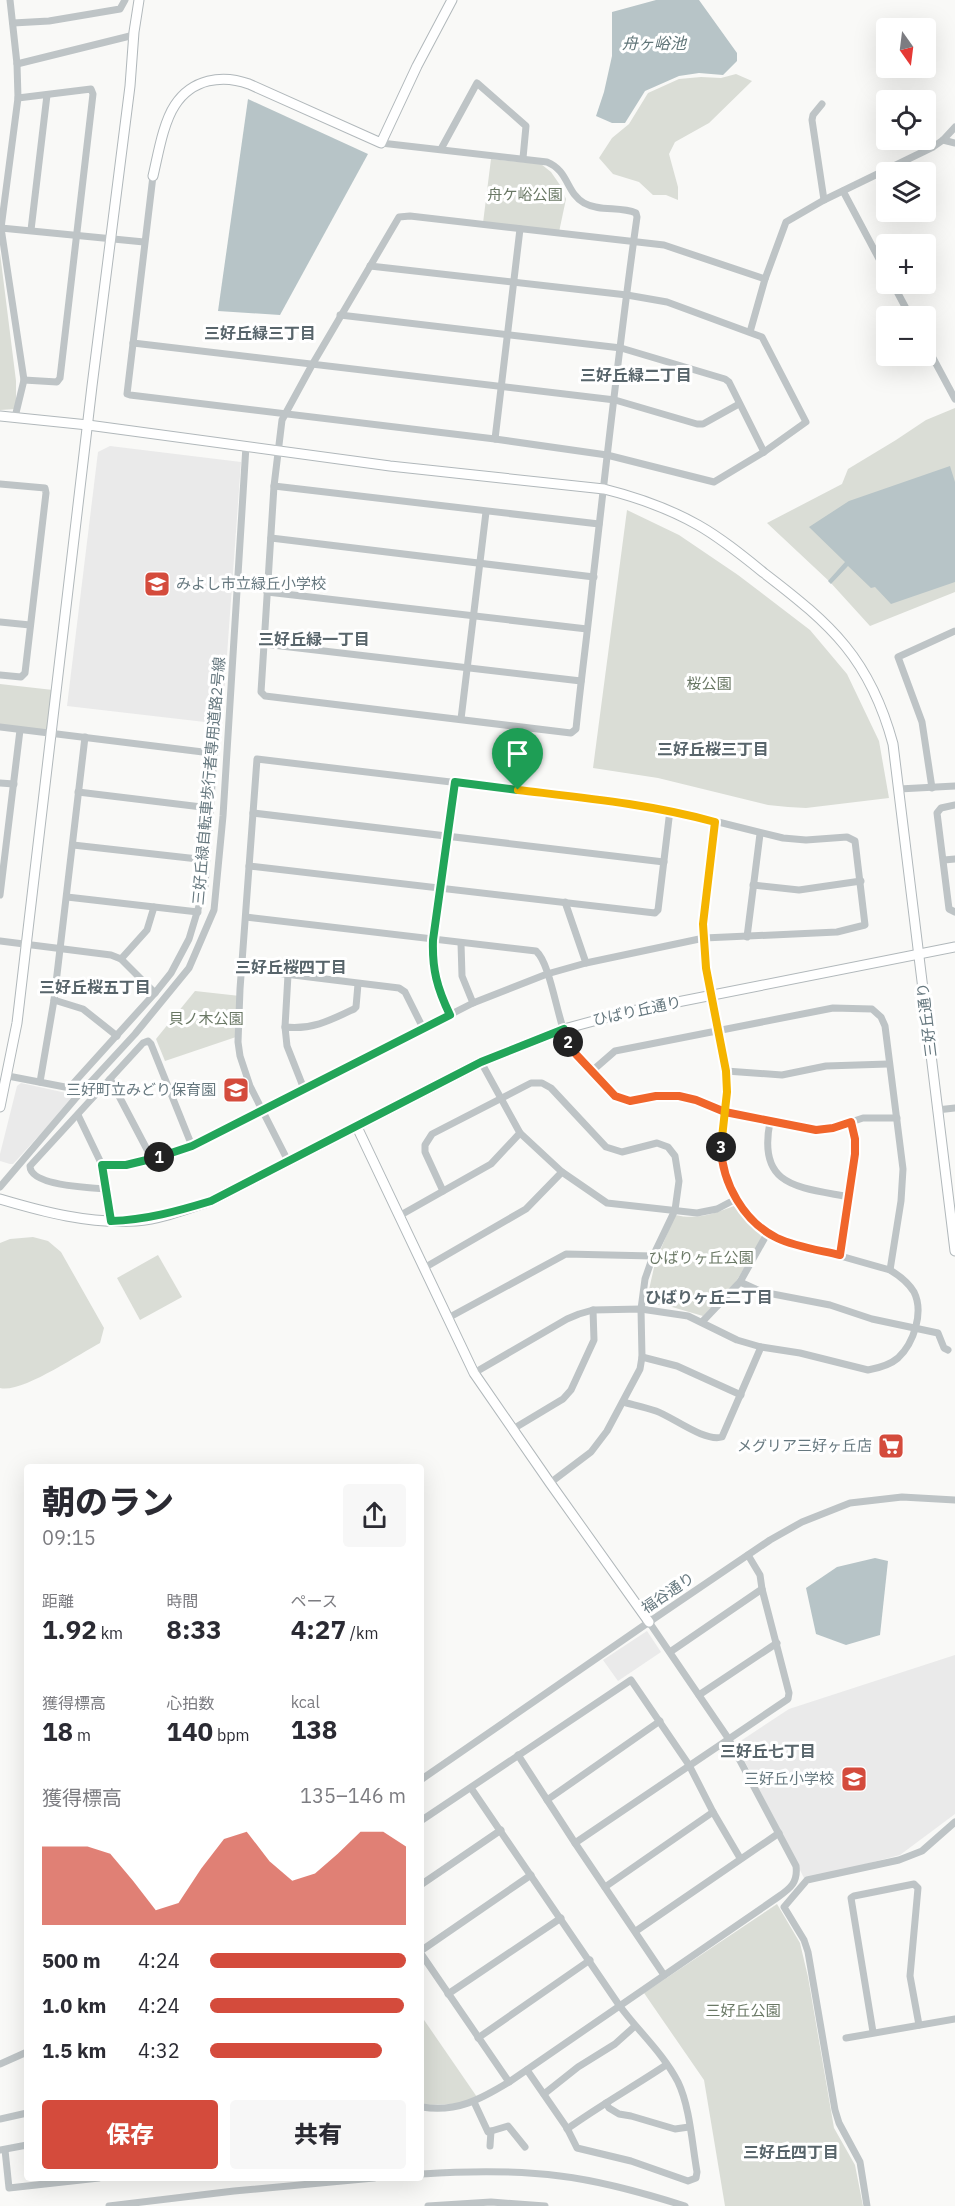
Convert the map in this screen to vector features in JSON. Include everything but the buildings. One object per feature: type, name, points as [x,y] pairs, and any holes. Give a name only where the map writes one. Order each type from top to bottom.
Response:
[{"type":"street","points":[[10,0],[18,98],[1,228],[24,380],[15,417]]},
{"type":"street","points":[[13,23],[49,21],[120,9],[125,0]]},
{"type":"street","points":[[0,1107],[17,1023],[27,944],[139,0]]},
{"type":"street","points":[[381,143],[417,66],[452,0]]},
{"type":"street","points":[[17,64],[134,35]]},
{"type":"street","points":[[370,266],[513,282],[627,296],[667,302],[750,332],[765,340],[806,422],[764,452],[714,482],[608,455],[495,439],[285,413],[130,395],[127,394],[153,176],[161,143],[175,105],[197,85],[219,78],[233,78],[381,143],[541,160],[555,165],[576,196],[587,205],[636,213],[633,242],[627,296],[615,400],[608,455],[604,489],[599,524],[576,729],[571,733],[265,696],[261,692],[274,486],[282,420],[285,413],[340,315],[396,219],[404,215],[520,229],[633,242],[664,245],[765,279]]},
{"type":"street","points":[[441,148],[477,83],[526,126],[523,158]]},
{"type":"street","points":[[18,98],[91,89],[93,94],[60,378],[57,382],[24,380]]},
{"type":"street","points":[[31,230],[47,95]]},
{"type":"street","points":[[822,104],[813,115],[812,120],[824,200]]},
{"type":"street","points":[[750,332],[765,279],[786,222],[824,200],[944,140],[955,127]]},
{"type":"street","points":[[944,140],[955,143]]},
{"type":"street","points":[[843,191],[876,253]]},
{"type":"street","points":[[1,228],[144,242]]},
{"type":"street","points":[[495,439],[520,229]]},
{"type":"street","points":[[340,315],[621,348],[725,379],[729,382],[764,452]]},
{"type":"street","points":[[133,343],[615,400],[697,424],[703,424],[739,404]]},
{"type":"street","points":[[936,364],[955,399]]},
{"type":"street","name":"三好丘通り","points":[[0,416],[88,425],[390,466],[604,489],[638,498],[697,524],[805,604],[833,630],[861,667],[880,702],[893,744],[955,1251]]},
{"type":"street","name":"三好丘緑自転車歩行者専用道路2号線","points":[[0,1187],[75,1099],[135,1034],[189,968],[214,910],[223,816],[246,446]]},
{"type":"street","points":[[0,484],[45,488],[24,676],[0,675]]},
{"type":"street","points":[[274,486],[599,524]]},
{"type":"street","points":[[461,719],[486,512]]},
{"type":"street","points":[[271,538],[594,578]]},
{"type":"street","points":[[267,592],[587,629]]},
{"type":"street","points":[[0,622],[30,625]]},
{"type":"street","points":[[932,788],[922,722],[898,658],[900,655],[955,631]]},
{"type":"street","points":[[264,644],[581,681]]},
{"type":"street","points":[[0,727],[211,753],[214,756],[204,891],[180,957],[155,993],[70,1087],[8,1076]]},
{"type":"street","points":[[0,895],[4,836],[14,784],[20,730]]},
{"type":"street","points":[[40,1082],[54,1000],[85,737]]},
{"type":"street","points":[[102,1165],[126,1165],[192,1146],[262,1111],[473,1003],[547,974],[586,963],[704,938],[837,932],[864,925],[856,842],[850,837],[806,840],[760,834],[670,810],[257,759],[238,1028],[240,1056],[262,1111],[288,1161]]},
{"type":"street","points":[[450,1015],[434,973],[433,940],[455,782]]},
{"type":"street","points":[[0,783],[14,784]]},
{"type":"street","points":[[899,789],[955,786]]},
{"type":"street","points":[[78,792],[210,808]]},
{"type":"street","points":[[955,806],[941,808],[937,813],[949,909],[955,912]]},
{"type":"street","points":[[249,866],[657,912],[670,810]]},
{"type":"street","points":[[253,813],[664,862]]},
{"type":"street","points":[[474,1373],[567,1319],[593,1310],[641,1309],[678,1314],[702,1322],[737,1340],[868,1370],[879,1368],[897,1359],[910,1341],[918,1314],[918,1304],[905,1280],[890,1270],[790,1243],[768,1232],[736,1199],[724,1172],[722,1157],[726,1071],[706,968],[704,938],[704,908],[715,822]]},
{"type":"street","points":[[747,937],[760,834]]},
{"type":"street","points":[[73,845],[207,860]]},
{"type":"street","points":[[944,860],[955,859]]},
{"type":"street","points":[[753,885],[799,890],[861,881]]},
{"type":"street","points":[[67,897],[198,912]]},
{"type":"street","points":[[565,902],[586,963]]},
{"type":"street","points":[[121,960],[147,930],[154,907]]},
{"type":"street","points":[[246,917],[536,951],[547,974],[570,1047],[615,1096],[624,1101],[679,1096],[696,1100],[725,1112],[816,1130],[833,1128],[863,1118],[897,1118]]},
{"type":"street","points":[[0,941],[111,955],[121,960],[155,993]]},
{"type":"street","points":[[461,943],[462,976],[473,1003]]},
{"type":"street","name":"ひばり丘通り","points":[[0,1199],[57,1215],[111,1221],[138,1221],[173,1213],[211,1201],[481,1062],[564,1029],[627,1012],[918,952],[955,947]]},
{"type":"street","points":[[243,969],[403,990],[423,1028]]},
{"type":"street","points":[[288,975],[285,1027],[288,1052],[304,1089]]},
{"type":"street","points":[[285,1027],[302,1028],[322,1024],[354,1009],[358,984]]},
{"type":"street","points":[[54,1000],[83,1009],[117,1036]]},
{"type":"street","points":[[592,1071],[612,1052],[718,1029],[824,1008],[867,1007],[877,1011],[883,1020],[903,1177],[890,1270]]},
{"type":"street","points":[[107,1189],[64,1185],[38,1177],[30,1171],[30,1166],[143,1043],[148,1041],[151,1044],[192,1146]]},
{"type":"street","points":[[481,1062],[520,1132],[562,1172],[607,1203],[697,1213],[725,1206],[736,1199]]},
{"type":"street","points":[[726,1071],[782,1075],[826,1066],[888,1064]]},
{"type":"street","points":[[110,1079],[152,1159]]},
{"type":"street","points":[[443,1191],[425,1155],[425,1145],[430,1137],[437,1131],[531,1083],[542,1083],[555,1091],[606,1147],[622,1152],[657,1143],[668,1147],[675,1156],[679,1181],[675,1210],[646,1273],[641,1309],[640,1369],[607,1431],[591,1452],[550,1484]]},
{"type":"street","points":[[937,1110],[955,1108]]},
{"type":"street","points":[[78,1115],[102,1165],[111,1221]]},
{"type":"street","points":[[770,1122],[766,1140],[768,1153],[773,1167],[780,1176],[796,1186],[849,1197]]},
{"type":"street","points":[[840,1255],[855,1145],[851,1122]]},
{"type":"street","points":[[357,1127],[474,1373],[728,1738],[796,1866],[796,1880],[790,1888],[509,2082],[474,2102],[450,2108],[424,2107]]},
{"type":"street","points":[[399,1216],[491,1164],[520,1132]]},
{"type":"street","points":[[424,1268],[526,1209],[562,1172]]},
{"type":"street","points":[[702,1322],[740,1282],[768,1232]]},
{"type":"street","points":[[448,1318],[566,1254],[653,1256]]},
{"type":"street","points":[[740,1282],[762,1292],[830,1305],[872,1319],[938,1333],[948,1350]]},
{"type":"street","points":[[513,1429],[563,1399],[571,1390],[594,1340],[593,1310]]},
{"type":"street","points":[[623,1402],[657,1411],[697,1432],[722,1437],[761,1347]]},
{"type":"street","points":[[642,1357],[667,1363],[741,1395]]},
{"type":"street","name":"福谷通り","points":[[424,1778],[748,1555],[802,1522],[850,1503],[902,1497],[955,1500]]},
{"type":"street","points":[[575,1843],[788,1699],[789,1693],[760,1575],[748,1555]]},
{"type":"street","points":[[670,1652],[762,1589]]},
{"type":"street","points":[[699,1695],[777,1643]]},
{"type":"street","points":[[424,1819],[631,1680],[689,1765],[740,1858]]},
{"type":"street","points":[[547,1800],[660,1721]]},
{"type":"street","points":[[518,1755],[664,1975]]},
{"type":"street","points":[[471,1788],[619,2005],[634,2026],[652,2043],[677,2082],[689,2127],[697,2172],[696,2178],[688,2181],[631,2161],[579,2149],[527,2070]]},
{"type":"street","points":[[605,1887],[713,1812]]},
{"type":"street","points":[[796,1880],[807,1880],[899,1860],[922,1851],[955,1822]]},
{"type":"street","points":[[424,1883],[501,1830]]},
{"type":"street","points":[[636,1931],[779,1833]]},
{"type":"street","points":[[424,1949],[531,1875]]},
{"type":"street","points":[[784,1907],[807,1880]]},
{"type":"street","points":[[873,2032],[851,1898],[914,1884],[918,1888],[910,1976],[919,2025]]},
{"type":"street","points":[[778,1897],[804,1940],[808,1952],[835,2110],[839,2123],[854,2147],[860,2162],[867,2206]]},
{"type":"street","points":[[448,1994],[561,1918]]},
{"type":"street","points":[[424,1958],[509,2082]]},
{"type":"street","points":[[478,2038],[590,1960]]},
{"type":"street","points":[[846,2038],[955,2019]]},
{"type":"street","points":[[544,2094],[578,2067],[615,2044],[634,2026]]},
{"type":"street","points":[[2,2061],[24,2053]]},
{"type":"street","points":[[567,2129],[666,2065]]},
{"type":"street","points":[[474,2102],[488,2132],[491,2132]]},
{"type":"street","points":[[606,2103],[618,2114],[675,2129],[689,2127]]},
{"type":"street","points":[[0,2119],[24,2114]]},
{"type":"street","points":[[491,2132],[508,2126],[525,2147]]},
{"type":"street","points":[[490,2146],[491,2132]]},
{"type":"street","points":[[24,2146],[3,2150],[9,2188],[72,2181]]},
{"type":"street","points":[[424,2174],[461,2171],[561,2176],[638,2192],[685,2206]]},
{"type":"street","points":[[109,2206],[342,2181]]},
{"type":"street","points":[[428,2206],[491,2202],[545,2206]]},
{"type":"shaded area","name":"みよし市立緑丘小学校","points":[[110,446],[241,462],[222,724],[67,706],[98,452]]},
{"type":"shaded area","points":[[21,1083],[71,1094],[74,1091],[77,1094],[13,1164],[10,1164],[0,1161],[0,1154],[17,1086]]},
{"type":"shaded area","points":[[647,1631],[661,1652],[618,1681],[603,1660]]},
{"type":"shaded area","name":"三好丘小学校","points":[[955,1655],[955,1814],[900,1855],[805,1880],[736,1744],[789,1709]]},
{"type":"green space","points":[[736,74],[752,81],[709,123],[675,142],[669,154],[678,187],[678,200],[666,195],[653,195],[639,182],[613,174],[599,158],[612,138],[629,124],[648,93],[679,79],[721,78]]},
{"type":"green space","name":"舟ケ峪公園","points":[[491,159],[541,164],[551,172],[566,199],[559,232],[483,223]]},
{"type":"green space","points":[[0,253],[16,381],[16,409],[0,410]]},
{"type":"green space","points":[[955,408],[955,592],[870,626],[830,582],[767,523],[842,484],[848,469],[926,420]]},
{"type":"green space","name":"桜公園","points":[[627,510],[679,535],[738,575],[810,630],[847,674],[879,741],[889,798],[806,808],[768,805],[658,778],[593,768]]},
{"type":"green space","points":[[0,684],[53,690],[48,731],[0,725]]},
{"type":"green space","name":"貝ノ木公園","points":[[195,991],[240,996],[236,1037],[165,1061],[156,1039]]},
{"type":"green space","name":"ひばりヶ丘公園","points":[[734,1206],[763,1238],[735,1283],[703,1316],[672,1307],[646,1303],[655,1263],[675,1215],[712,1214]]},
{"type":"green space","points":[[33,1237],[48,1241],[61,1252],[104,1328],[100,1343],[65,1364],[22,1385],[0,1388],[0,1243],[10,1239]]},
{"type":"green space","points":[[158,1255],[182,1297],[140,1320],[117,1278]]},
{"type":"green space","name":"三好丘公園","points":[[777,1904],[800,1943],[834,2128],[855,2165],[863,2206],[725,2206],[704,2080],[644,1993]]},
{"type":"green space","points":[[424,2020],[477,2097],[462,2104],[424,2105]]},
{"type":"water","name":"舟ヶ峪池","points":[[656,0],[699,0],[737,53],[737,61],[723,75],[699,73],[679,76],[645,91],[625,123],[612,123],[596,116],[612,56],[612,12]]},
{"type":"water","points":[[248,99],[368,154],[280,315],[218,311]]},
{"type":"water","points":[[950,466],[955,482],[955,582],[891,604],[875,587],[871,588],[848,566],[831,584],[828,581],[845,562],[809,527],[849,501]]},
{"type":"water","points":[[875,1558],[888,1561],[880,1635],[846,1645],[816,1634],[806,1588],[837,1567]]},
{"type":"place","name":"みよし市立緑丘小学校","points":[[157,584]]},
{"type":"place","name":"三好町立みどり保育園","points":[[236,1090]]},
{"type":"place","name":"メグリア三好ヶ丘店","points":[[891,1446]]},
{"type":"place","name":"三好丘小学校","points":[[854,1779]]},
{"type":"district","name":"三好丘緑三丁目","points":[[260,333]]},
{"type":"district","name":"三好丘緑二丁目","points":[[636,375]]},
{"type":"district","name":"三好丘緑一丁目","points":[[314,639]]},
{"type":"district","name":"三好丘桜三丁目","points":[[713,749]]},
{"type":"district","name":"三好丘桜四丁目","points":[[291,967]]},
{"type":"district","name":"三好丘桜五丁目","points":[[95,987]]},
{"type":"district","name":"ひばりヶ丘二丁目","points":[[709,1297]]},
{"type":"district","name":"三好丘七丁目","points":[[768,1751]]},
{"type":"district","name":"三好丘四丁目","points":[[791,2152]]},
{"type":"route","points":[[518,790],[455,782],[446,836],[432,963],[442,999],[450,1015],[192,1146],[171,1154],[126,1165],[102,1165],[111,1221],[138,1221],[211,1201],[481,1062],[564,1029],[572,1049],[615,1096],[624,1101],[656,1096],[679,1096],[696,1100],[725,1112],[816,1130],[825,1130],[851,1122],[855,1139],[855,1154],[840,1255],[790,1243],[768,1232],[736,1199],[723,1166],[721,1146],[725,1112],[727,1092],[726,1071],[706,968],[703,924],[715,822],[670,810],[518,790]]}]
